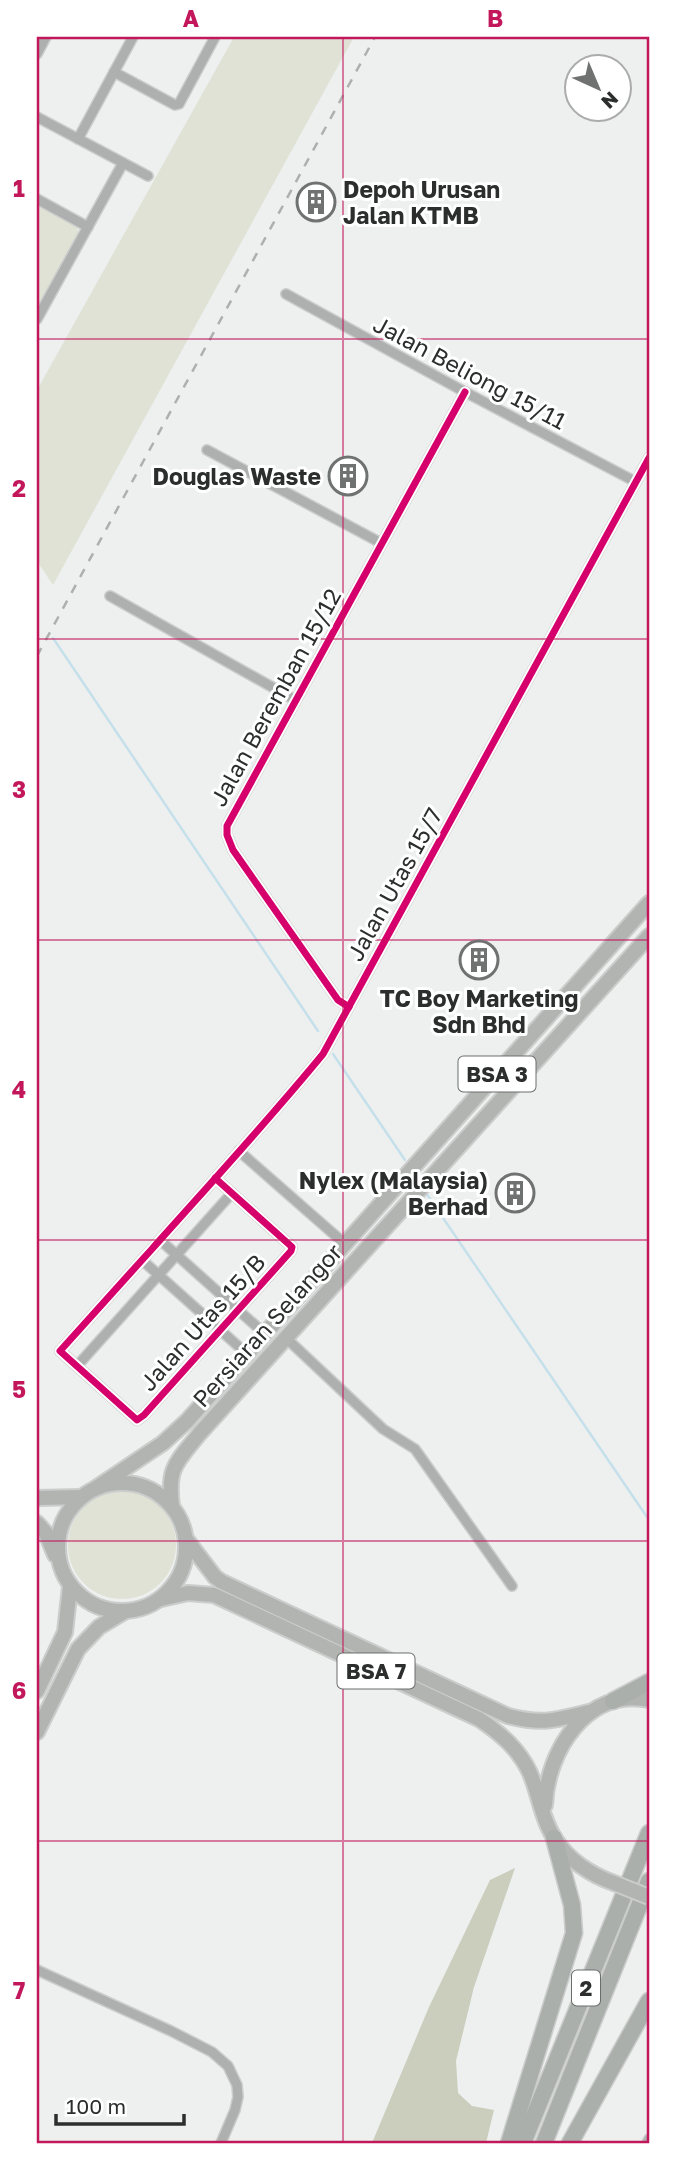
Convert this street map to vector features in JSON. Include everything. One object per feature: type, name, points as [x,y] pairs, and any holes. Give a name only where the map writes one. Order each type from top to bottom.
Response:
[{"type":"highway","points":[[613,1701],[649,1682]]},
{"type":"highway","name":"2","points":[[523,2143],[649,1833]]},
{"type":"highway","points":[[509,2143],[574,1933],[572,1905],[554,1838]]},
{"type":"highway","name":"2","points":[[544,2143],[649,1881]]},
{"type":"highway","points":[[570,2143],[649,2001]]},
{"type":"main road","name":"Persiaran Selangor","points":[[96,1488],[163,1443],[187,1421],[649,904]]},
{"type":"main road","name":"Persiaran Selangor","points":[[172,1507],[169,1484],[175,1464],[200,1433],[649,936]]},
{"type":"main road","points":[[37,1732],[78,1649],[99,1627],[124,1612],[149,1606],[161,1599],[176,1582],[185,1562],[186,1539],[172,1507],[160,1495],[129,1483],[112,1484],[96,1488],[71,1508],[58,1535],[59,1566]]},
{"type":"main road","points":[[37,1498],[82,1497]]},
{"type":"main road","points":[[37,1523],[46,1534],[71,1587],[85,1601],[104,1610],[124,1612]]},
{"type":"main road","name":"BSA 7","points":[[186,1539],[215,1577],[222,1582],[508,1716],[532,1723],[554,1721],[589,1712]]},
{"type":"main road","points":[[37,1691],[65,1632],[71,1587]]},
{"type":"main road","name":"BSA 7","points":[[161,1599],[188,1593],[214,1595],[478,1719],[503,1735],[516,1751],[529,1771],[545,1814]]},
{"type":"main road","points":[[649,1700],[640,1698],[613,1701],[589,1712],[565,1738],[554,1758],[546,1787],[545,1814],[554,1838],[567,1854],[584,1868],[649,1897]]},
{"type":"street","points":[[37,54],[46,37]]},
{"type":"street","points":[[78,139],[133,37]]},
{"type":"street","points":[[114,72],[179,104],[215,37]]},
{"type":"street","points":[[37,117],[148,176]]},
{"type":"street","points":[[37,319],[123,163]]},
{"type":"street","points":[[37,199],[88,226]]},
{"type":"street","name":"Jalan Beliong 15/11","points":[[286,294],[636,482]]},
{"type":"street","name":"Jalan Beremban 15/12","points":[[349,1007],[338,1000],[233,850],[226,835],[227,826],[465,392]]},
{"type":"street","points":[[207,450],[381,544]]},
{"type":"street","name":"Jalan Utas 15/7","points":[[60,1351],[323,1054],[649,458]]},
{"type":"street","points":[[110,596],[295,700]]},
{"type":"street","points":[[239,1151],[345,1244]]},
{"type":"street","name":"Jalan Utas 15/B","points":[[60,1351],[137,1420],[291,1251],[292,1247],[215,1178]]},
{"type":"street","points":[[77,1366],[232,1193]]},
{"type":"street","points":[[160,1240],[265,1334]]},
{"type":"street","points":[[142,1260],[247,1354]]},
{"type":"street","points":[[286,1338],[383,1429],[415,1449],[512,1586]]},
{"type":"street","points":[[37,1970],[171,2031],[212,2052],[228,2066],[237,2085],[238,2098],[221,2143]]},
{"type":"shaded area","points":[[234,37],[354,37],[53,585],[37,561],[37,390]]},
{"type":"shaded area","points":[[37,204],[76,225],[79,233],[37,307]]},
{"type":"shaded area","points":[[122,1491],[143,1495],[160,1507],[172,1524],[176,1545],[172,1566],[160,1583],[143,1595],[122,1599],[101,1595],[84,1583],[72,1566],[68,1545],[72,1524],[84,1507],[101,1495]]},
{"type":"green space","points":[[515,1868],[474,1987],[456,2061],[458,2093],[472,2106],[494,2110],[486,2143],[372,2143],[429,2007],[490,1880]]},
{"type":"waterway","points":[[53,638],[318,1031]]},
{"type":"waterway","points":[[333,1054],[405,1160]]},
{"type":"waterway","points":[[426,1193],[647,1517]]},
{"type":"railway","points":[[37,656],[375,37]]},
{"type":"cycle path","points":[[349,1007],[338,1000],[233,850],[227,835],[227,826],[465,392]]},
{"type":"cycle path","points":[[215,1178],[292,1247],[291,1251],[137,1420],[60,1351],[323,1054],[649,458]]},
{"type":"place","name":"Depoh Urusan Jalan KTMB","points":[[316,202]]},
{"type":"place","name":"Douglas Waste","points":[[348,476]]},
{"type":"place","name":"TC Boy Marketing Sdn Bhd","points":[[479,960]]},
{"type":"place","name":"Nylex (Malaysia) Berhad","points":[[515,1193]]}]
